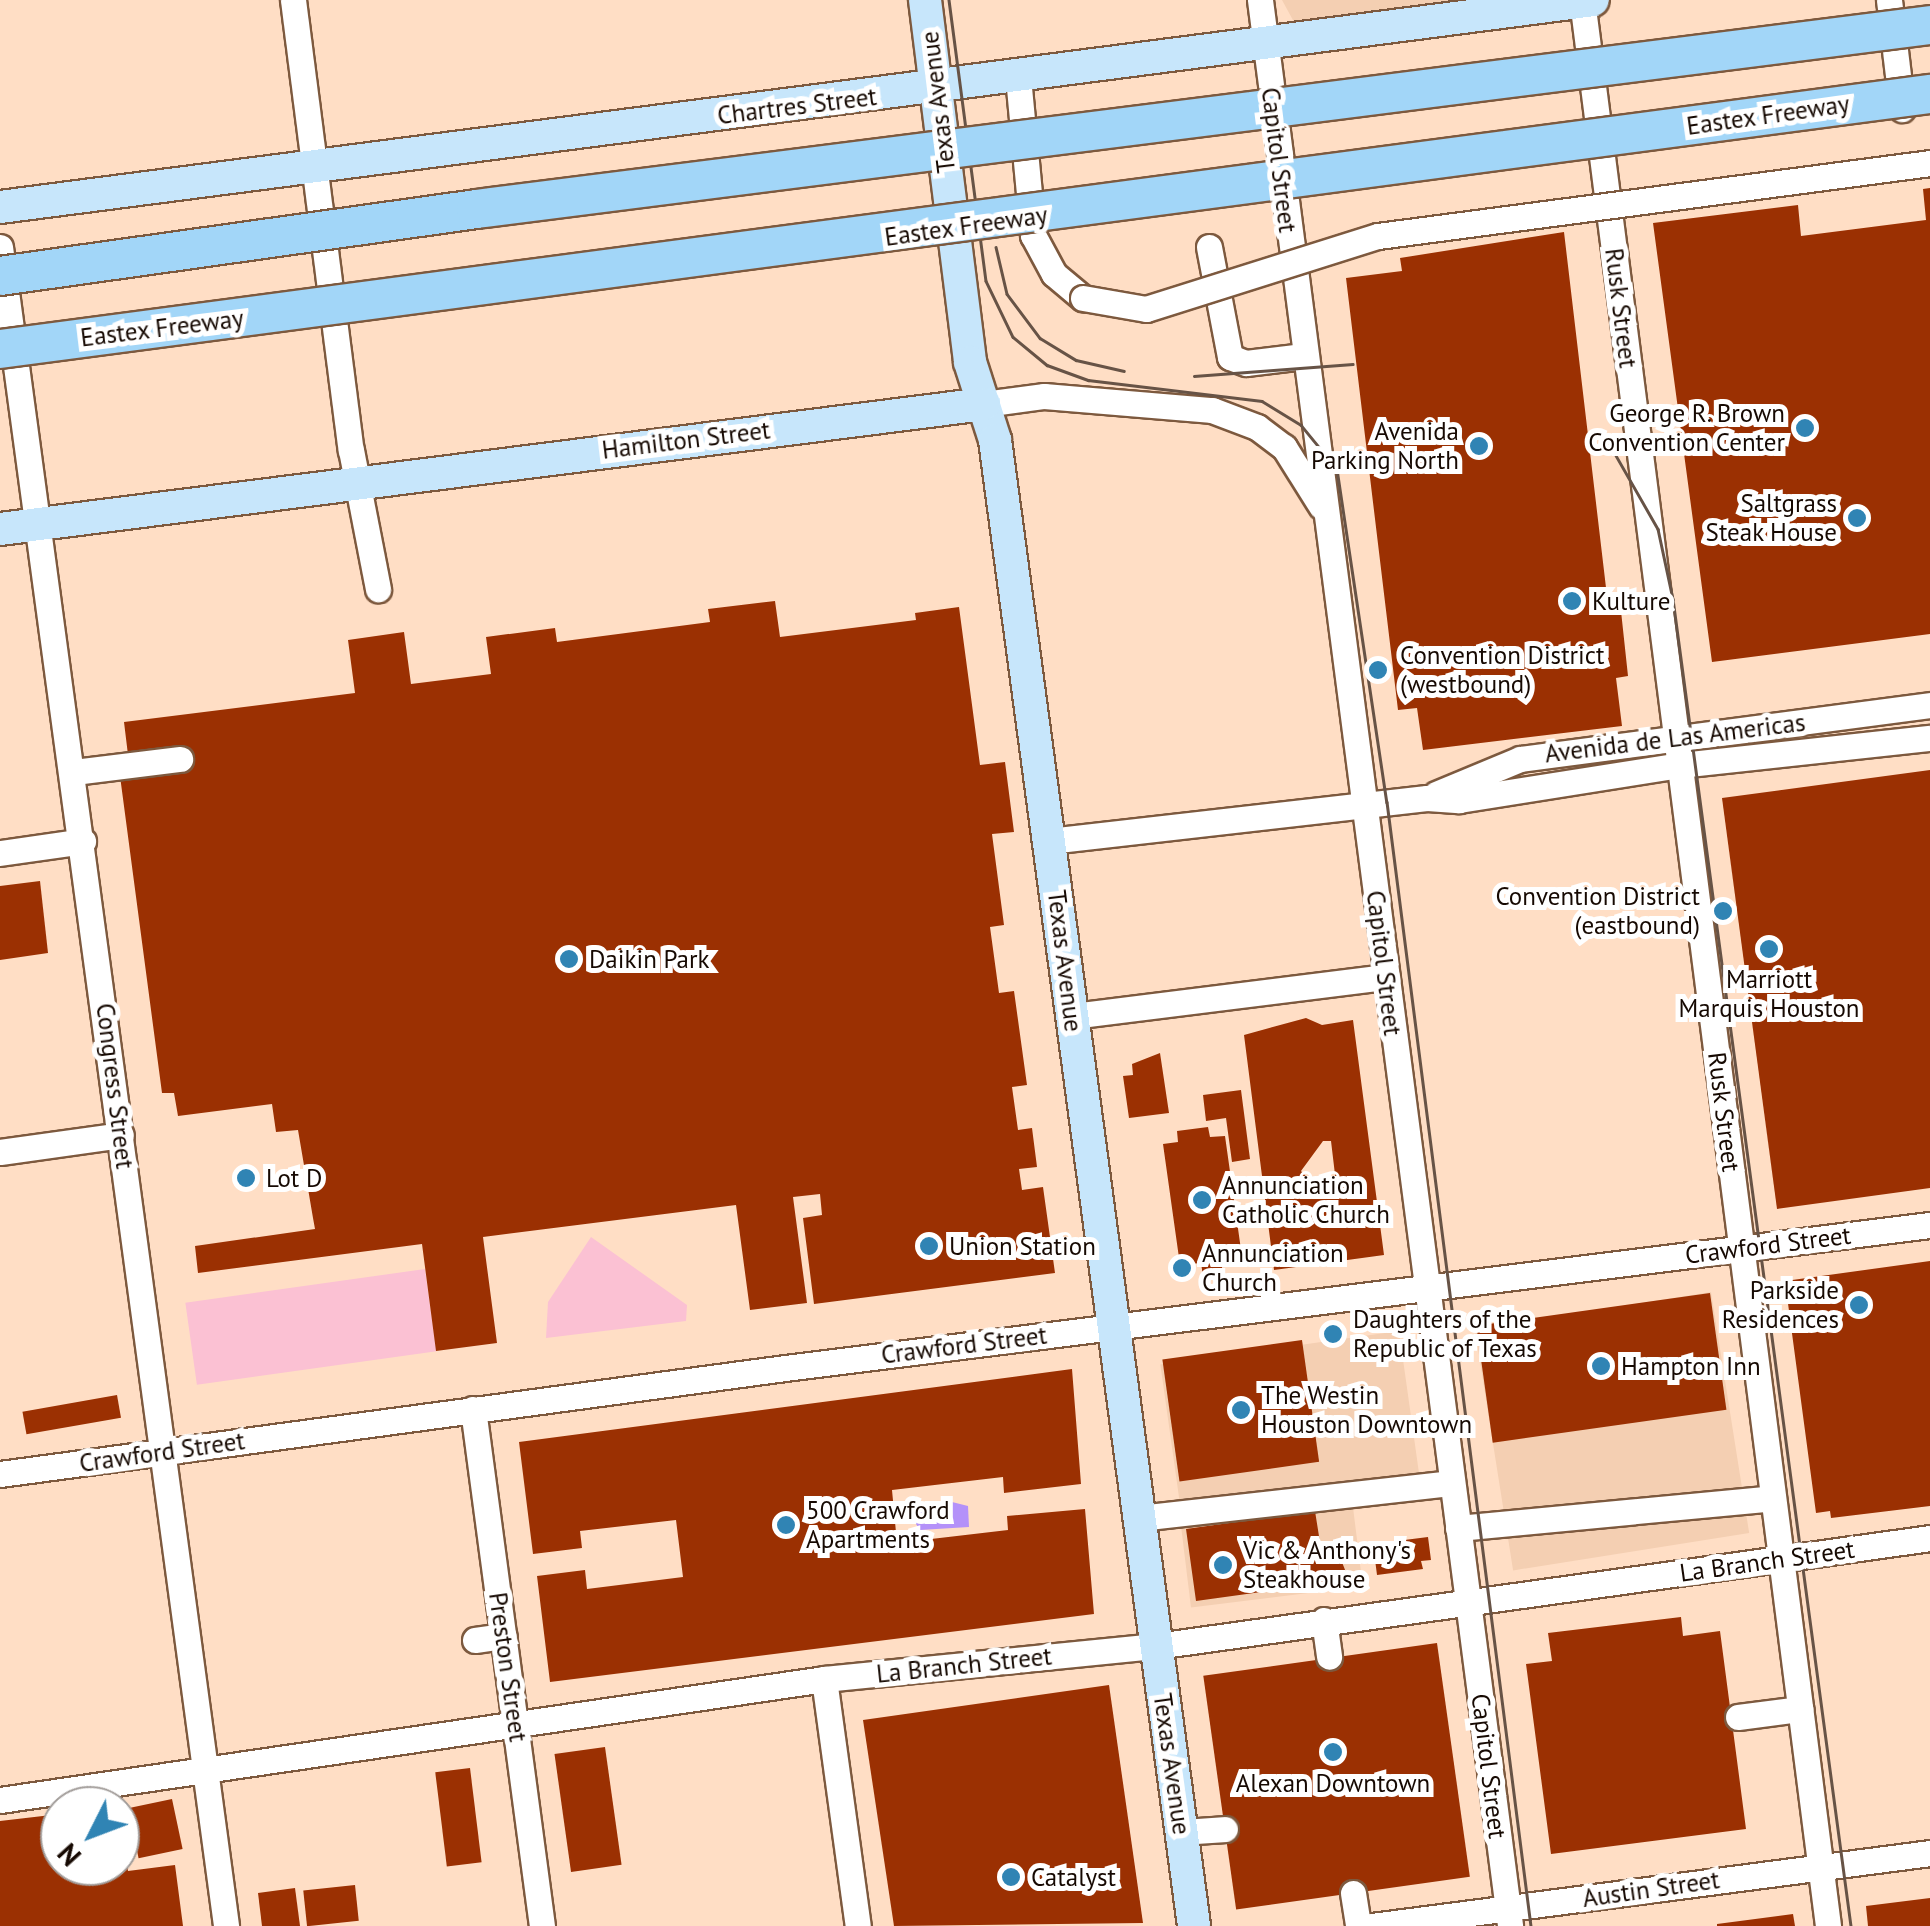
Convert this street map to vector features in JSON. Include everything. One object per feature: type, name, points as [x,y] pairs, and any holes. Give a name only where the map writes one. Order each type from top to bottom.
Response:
[{"type":"highway","points":[[0,276],[476,208],[1930,25]]},
{"type":"highway","name":"Eastex Freeway","points":[[0,349],[1930,94]]},
{"type":"main road","name":"Texas Avenue","points":[[925,0],[970,362],[995,440],[1194,1926]]},
{"type":"main road","name":"Chartres Street","points":[[0,206],[316,170],[1593,0]]},
{"type":"main road","name":"Hamilton Street","points":[[0,530],[359,480],[984,404]]},
{"type":"street","points":[[293,0],[359,480],[378,590]]},
{"type":"street","name":"Capitol Street","points":[[1260,0],[1508,1917]]},
{"type":"street","points":[[1889,0],[1902,111],[1930,108]]},
{"type":"street","name":"Rusk Street","points":[[1582,1],[1828,1926]]},
{"type":"street","points":[[1018,78],[1034,235],[1042,258],[1083,298],[1146,309],[1378,236],[1930,163]]},
{"type":"street","points":[[1209,247],[1230,357],[1246,363],[1304,356]]},
{"type":"street","name":"Congress Street","points":[[0,248],[84,841],[226,1926]]},
{"type":"street","name":"Hamilton Street","points":[[984,404],[1044,396],[1212,410],[1257,427],[1284,447],[1326,515]]},
{"type":"street","name":"Avenida de Las Americas","points":[[1427,798],[1520,759],[1930,705]]},
{"type":"street","name":"Avenida de Las Americas","points":[[1049,842],[1427,798],[1513,794],[1680,764],[1930,738]]},
{"type":"street","points":[[74,772],[180,760]]},
{"type":"street","points":[[0,852],[84,841]]},
{"type":"street","points":[[1072,1016],[1386,977]]},
{"type":"street","points":[[0,1152],[121,1135]]},
{"type":"street","name":"Crawford Street","points":[[0,1474],[1426,1285],[1930,1225]]},
{"type":"street","name":"Preston Street","points":[[474,1409],[542,1926]]},
{"type":"street","points":[[1139,1518],[1452,1483]]},
{"type":"street","points":[[1458,1528],[1773,1498]]},
{"type":"street","name":"La Branch Street","points":[[0,1800],[208,1774],[516,1722],[824,1680],[1156,1646],[1930,1538]]},
{"type":"street","points":[[1324,1620],[1330,1657]]},
{"type":"street","points":[[475,1640],[504,1636]]},
{"type":"street","points":[[824,1680],[858,1926]]},
{"type":"street","points":[[1738,1717],[1800,1710]]},
{"type":"street","points":[[1181,1832],[1224,1829]]},
{"type":"street","name":"Austin Street","points":[[1386,1925],[1508,1917],[1820,1865],[1930,1852]]},
{"type":"street","points":[[1353,1893],[1358,1926]]},
{"type":"shaded area","points":[[1282,0],[1479,0],[1294,22]]},
{"type":"shaded area","points":[[591,1237],[687,1305],[686,1321],[546,1338],[548,1302]]},
{"type":"shaded area","points":[[425,1269],[437,1351],[197,1385],[185,1303]]},
{"type":"shaded area","points":[[1711,1292],[1749,1533],[1513,1570],[1475,1329]]},
{"type":"shaded area","points":[[1399,1331],[1419,1476],[1181,1509],[1160,1365]]},
{"type":"shaded area","points":[[1352,1499],[1363,1586],[1191,1607],[1180,1520]]},
{"type":"shaded area","points":[[952,1502],[968,1506],[969,1527],[920,1530],[914,1521],[918,1511]]},
{"type":"building","name":"George R. Brown Convention Center","points":[[1930,188],[1930,634],[1712,662],[1653,223],[1798,205],[1801,236],[1926,220],[1923,189]]},
{"type":"building","name":"Avenida Parking North","points":[[1564,232],[1609,613],[1621,611],[1628,676],[1616,678],[1622,726],[1423,750],[1417,708],[1398,710],[1346,278],[1402,271],[1400,258]]},
{"type":"building","name":"Daikin Park","points":[[775,601],[780,637],[916,620],[915,613],[959,607],[980,765],[1005,762],[1014,832],[992,834],[1004,925],[990,927],[999,993],[1014,991],[1027,1085],[1012,1087],[1018,1130],[1032,1128],[1037,1167],[1019,1169],[1022,1190],[1043,1187],[1055,1273],[814,1304],[803,1218],[822,1215],[820,1194],[793,1197],[807,1303],[750,1310],[736,1205],[483,1237],[497,1343],[436,1351],[422,1244],[198,1273],[195,1246],[315,1229],[298,1130],[276,1132],[272,1104],[178,1116],[174,1093],[162,1093],[120,776],[189,767],[186,747],[128,755],[124,722],[355,693],[348,640],[404,632],[411,684],[491,674],[486,637],[555,628],[557,642],[710,622],[708,609]]},
{"type":"building","points":[[1930,770],[1930,1188],[1777,1209],[1722,798]]},
{"type":"building","points":[[40,881],[48,953],[0,960],[0,886]]},
{"type":"building","points":[[1306,1018],[1322,1025],[1353,1020],[1384,1255],[1274,1270],[1244,1035]],"holes":[[[1323,1141],[1331,1141],[1336,1183],[1322,1194],[1301,1171]]]},
{"type":"building","points":[[1160,1053],[1169,1113],[1129,1118],[1123,1076],[1133,1075],[1132,1064]]},
{"type":"building","points":[[1241,1090],[1250,1159],[1232,1162],[1226,1118],[1206,1121],[1203,1095]]},
{"type":"building","name":"Annunciation Catholic Church","points":[[1208,1127],[1210,1137],[1225,1136],[1242,1257],[1221,1260],[1223,1274],[1203,1276],[1201,1263],[1180,1265],[1163,1144],[1178,1142],[1177,1131]]},
{"type":"building","points":[[1930,1261],[1930,1506],[1831,1518],[1830,1511],[1816,1513],[1785,1281]]},
{"type":"building","name":"Hampton Inn","points":[[1710,1293],[1726,1410],[1493,1443],[1476,1326]]},
{"type":"building","name":"The Westin Houston Downtown","points":[[1302,1340],[1319,1462],[1179,1481],[1162,1360]]},
{"type":"building","name":"500 Crawford Apartments","points":[[1072,1369],[1081,1484],[1004,1493],[1003,1477],[892,1490],[897,1543],[1008,1530],[1007,1516],[1085,1509],[1094,1614],[550,1682],[537,1576],[585,1570],[587,1589],[683,1577],[676,1520],[580,1531],[582,1548],[533,1554],[519,1442]]},
{"type":"building","points":[[117,1395],[121,1418],[26,1434],[22,1412]]},
{"type":"building","points":[[1315,1511],[1322,1555],[1338,1552],[1349,1580],[1196,1601],[1186,1529]]},
{"type":"building","points":[[1428,1537],[1431,1560],[1421,1561],[1423,1569],[1377,1575],[1373,1544]]},
{"type":"building","points":[[1681,1617],[1683,1636],[1720,1631],[1746,1829],[1551,1854],[1526,1664],[1552,1661],[1548,1633]]},
{"type":"building","name":"Alexan Downtown","points":[[1437,1643],[1470,1877],[1236,1910],[1203,1676]]},
{"type":"building","points":[[1109,1685],[1143,1923],[894,1926],[863,1720]]},
{"type":"building","points":[[605,1747],[622,1865],[571,1872],[554,1754]]},
{"type":"building","points":[[470,1768],[482,1862],[447,1867],[435,1772]]},
{"type":"building","points":[[172,1799],[183,1849],[140,1858],[140,1806]]},
{"type":"building","points":[[40,1816],[40,1886],[140,1886],[140,1869],[175,1865],[183,1926],[0,1926],[0,1821]]},
{"type":"building","points":[[355,1885],[359,1921],[307,1926],[303,1890]]},
{"type":"building","points":[[295,1888],[300,1926],[262,1926],[258,1893]]},
{"type":"building","points":[[1930,1898],[1930,1926],[1868,1926],[1866,1906]]},
{"type":"building","points":[[1793,1914],[1795,1926],[1717,1926],[1717,1924]]},
{"type":"tram line","points":[[949,0],[986,281],[1013,337],[1047,365],[1088,380],[1262,401],[1301,425],[1337,469],[1387,802],[1531,1926]]},
{"type":"tram line","points":[[996,247],[1007,294],[1040,338],[1076,360],[1124,371]]},
{"type":"tram line","points":[[1194,376],[1353,364]]},
{"type":"tram line","points":[[1614,452],[1658,529],[1673,599],[1851,1926]]},
{"type":"place","name":"George R. Brown Convention Center","points":[[1805,428]]},
{"type":"place","name":"Avenida Parking North","points":[[1479,446]]},
{"type":"place","name":"Saltgrass Steak House","points":[[1857,518]]},
{"type":"place","name":"Kulture","points":[[1572,601]]},
{"type":"place","name":"Convention District (westbound)","points":[[1378,670]]},
{"type":"place","name":"Convention District (eastbound)","points":[[1723,911]]},
{"type":"place","name":"Marriott Marquis Houston","points":[[1769,949]]},
{"type":"place","name":"Daikin Park","points":[[569,959]]},
{"type":"place","name":"Lot D","points":[[246,1178]]},
{"type":"place","name":"Annunciation Catholic Church","points":[[1202,1200]]},
{"type":"place","name":"Union Station","points":[[929,1246]]},
{"type":"place","name":"Annunciation Church","points":[[1182,1268]]},
{"type":"place","name":"Parkside Residences","points":[[1859,1305]]},
{"type":"place","name":"Daughters of the Republic of Texas","points":[[1333,1334]]},
{"type":"place","name":"Hampton Inn","points":[[1601,1366]]},
{"type":"place","name":"The Westin Houston Downtown","points":[[1241,1410]]},
{"type":"place","name":"500 Crawford Apartments","points":[[786,1525]]},
{"type":"place","name":"Vic & Anthony's Steakhouse","points":[[1223,1565]]},
{"type":"place","name":"Alexan Downtown","points":[[1333,1752]]},
{"type":"place","name":"Catalyst","points":[[1011,1877]]}]
